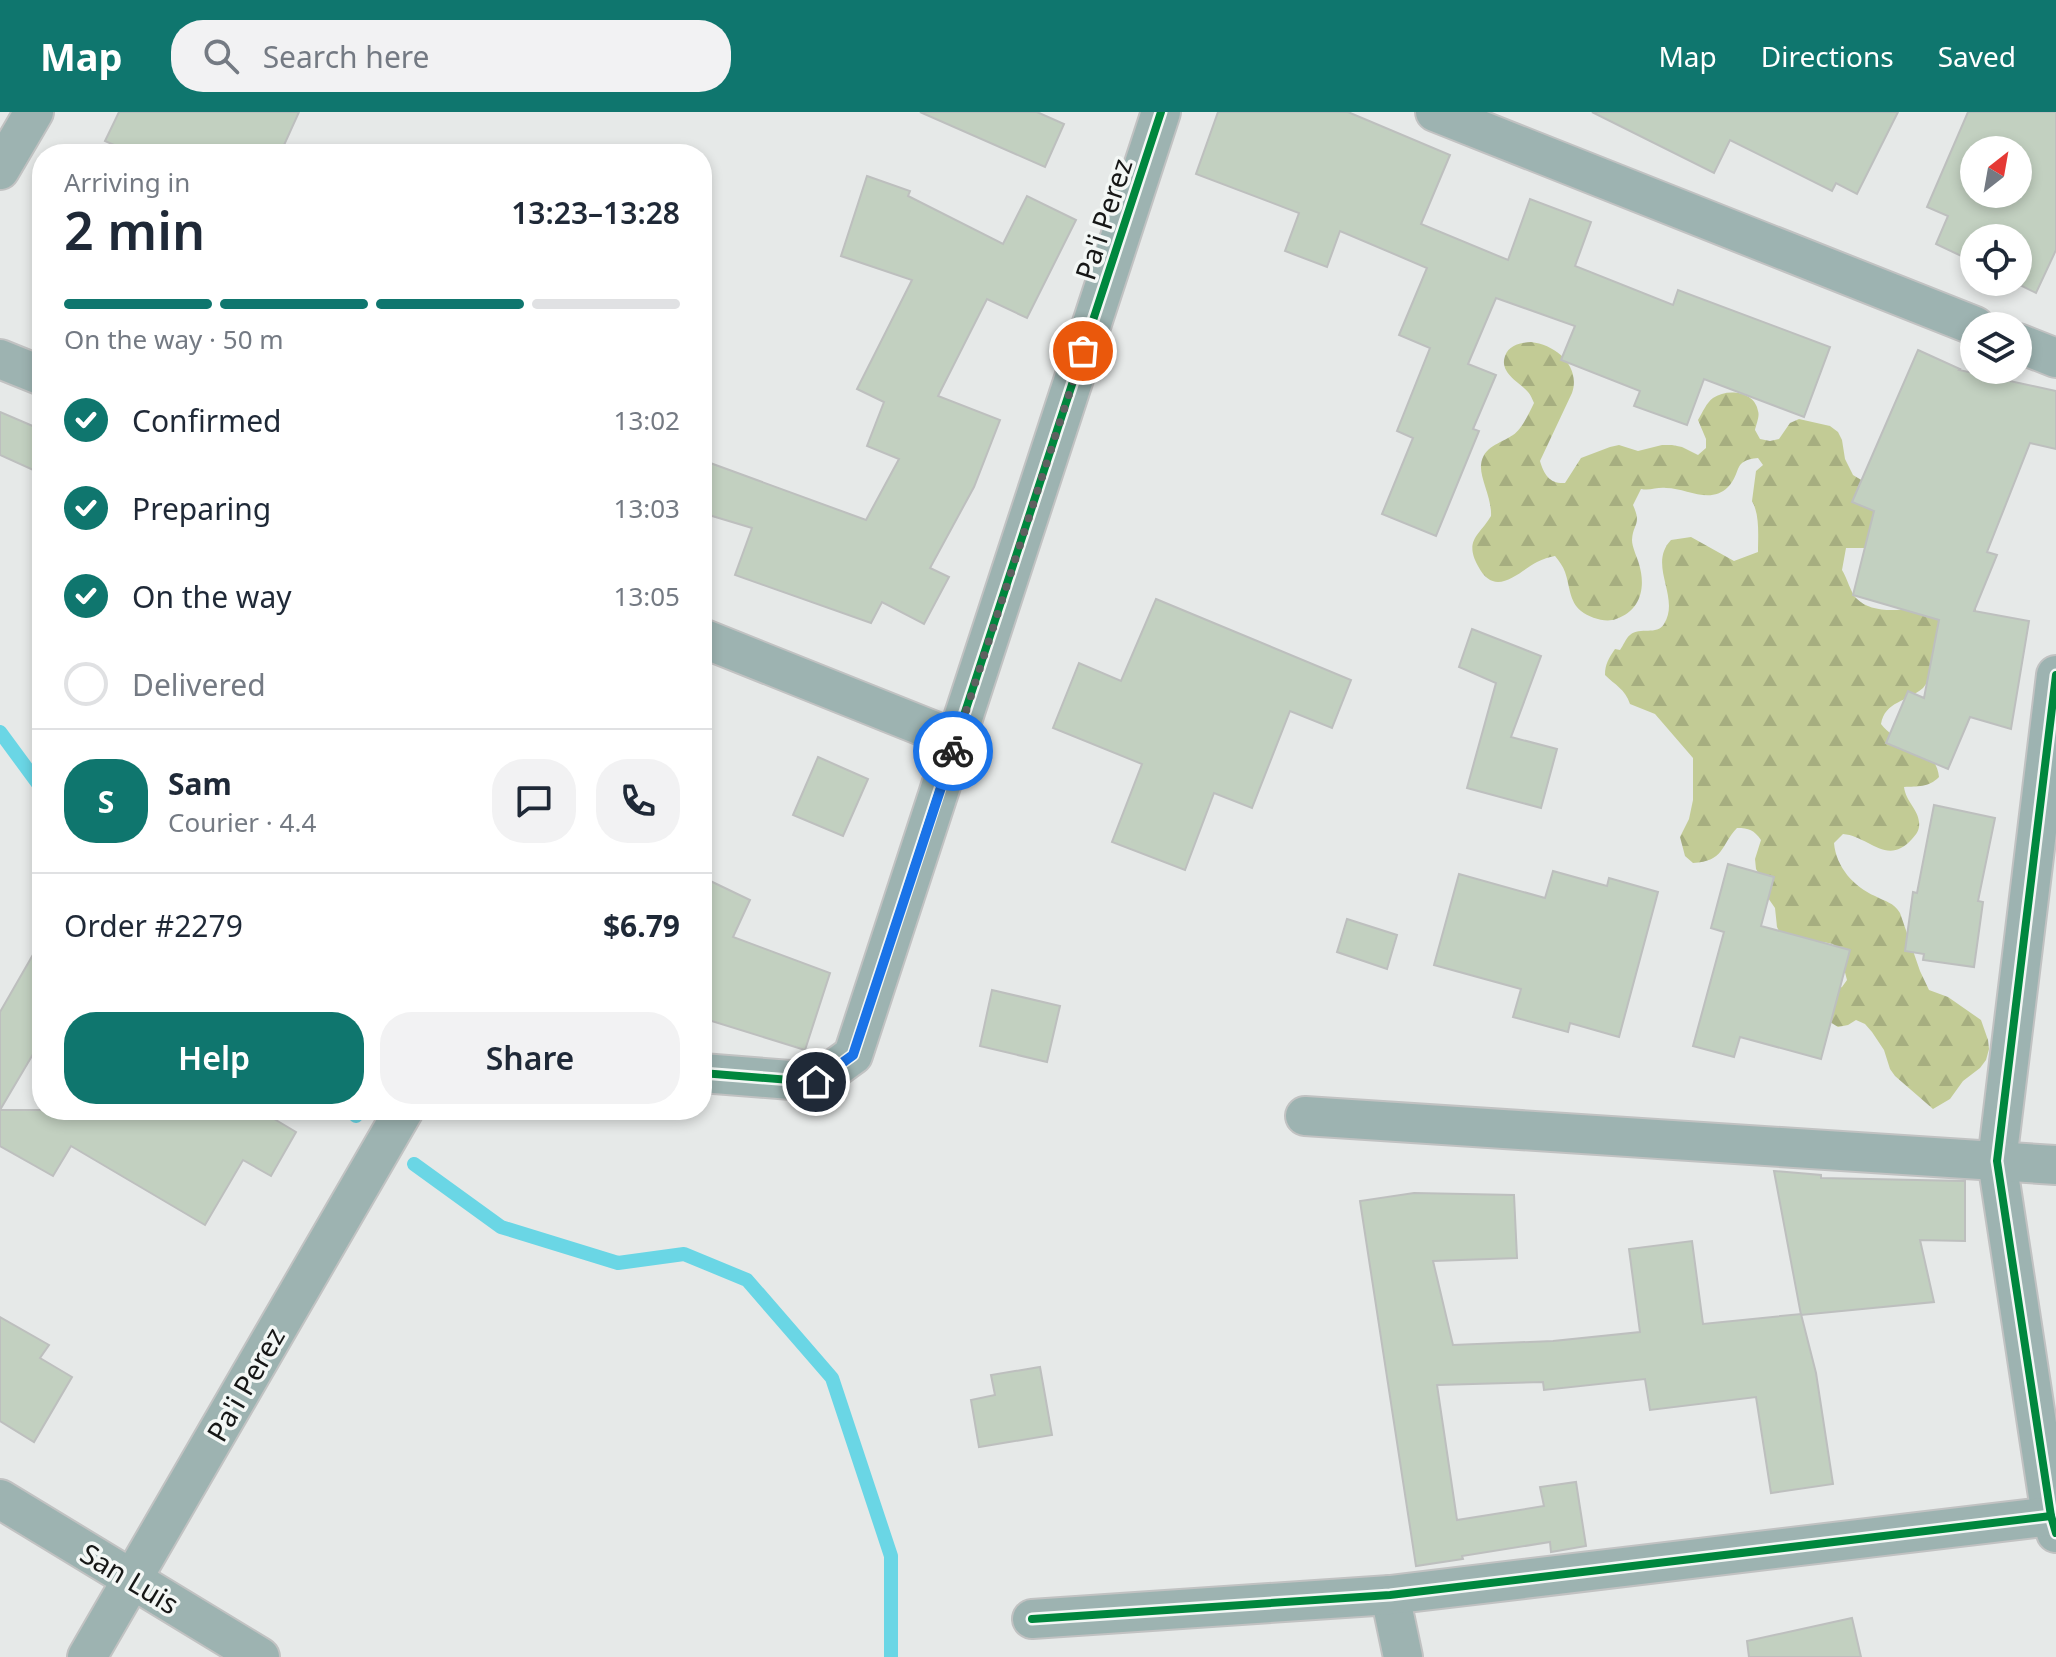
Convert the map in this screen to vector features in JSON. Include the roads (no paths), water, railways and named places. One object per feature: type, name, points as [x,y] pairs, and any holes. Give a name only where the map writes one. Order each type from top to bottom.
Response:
[{"type":"street","points":[[0,170],[34,112]]},
{"type":"street","name":"Pa'i Perez","points":[[712,1074],[816,1082],[853,1055],[1161,112]]},
{"type":"street","points":[[1435,112],[1960,320]]},
{"type":"street","points":[[2032,349],[2056,358]]},
{"type":"street","points":[[0,359],[32,372]]},
{"type":"street","points":[[712,642],[957,740]]},
{"type":"street","points":[[1032,1619],[1390,1595],[2054,1525],[1997,1161],[2056,675]]},
{"type":"street","points":[[1305,1116],[2056,1165]]},
{"type":"street","name":"Pa'i Perez","points":[[87,1657],[398,1120]]},
{"type":"street","name":"San Luis","points":[[0,1499],[260,1657]]},
{"type":"street","points":[[1390,1595],[1403,1657]]},
{"type":"waterway","points":[[0,732],[32,775]]},
{"type":"waterway","points":[[414,1164],[501,1227],[618,1263],[684,1254],[747,1280],[832,1378],[891,1556],[891,1657]]}]
